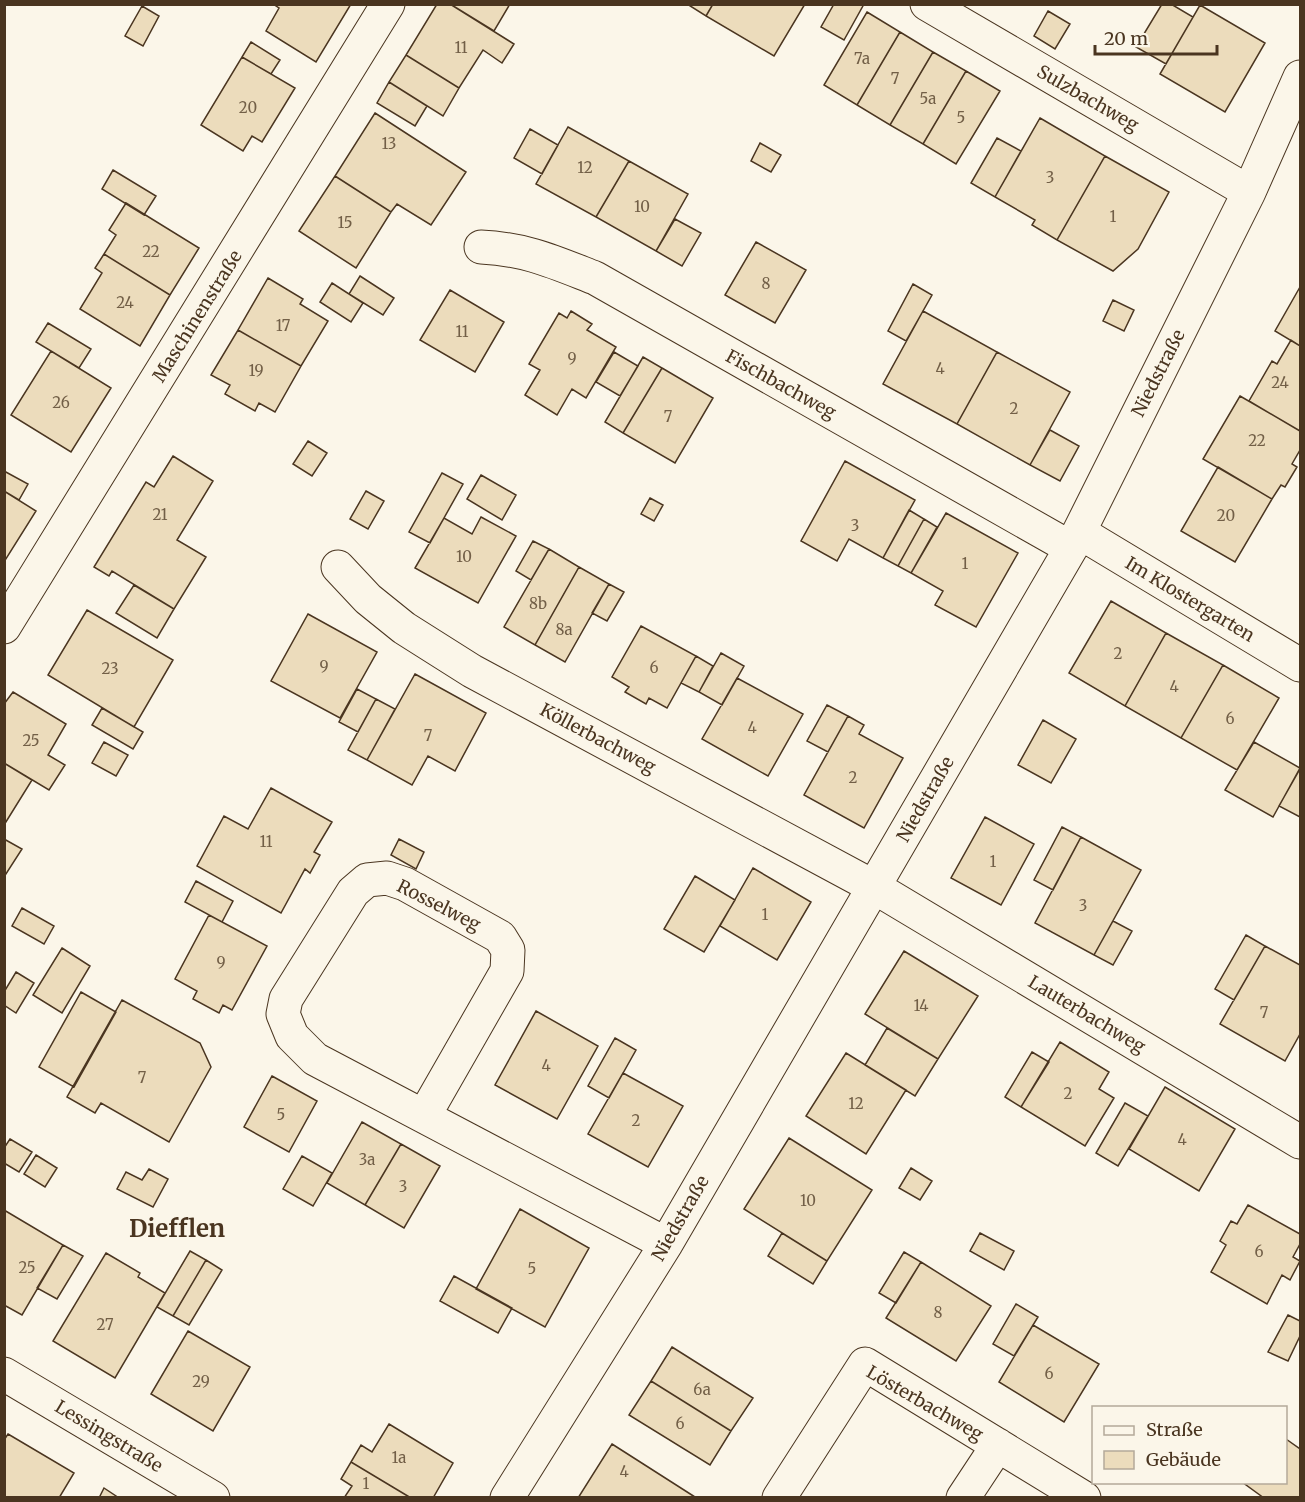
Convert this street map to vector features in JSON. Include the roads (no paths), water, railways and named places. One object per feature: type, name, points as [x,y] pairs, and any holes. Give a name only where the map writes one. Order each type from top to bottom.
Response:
[{"type":"street","name":"Maschinenstraße","points":[[4,627],[388,4]]},
{"type":"street","name":"Sulzbachweg","points":[[927,4],[1249,192]]},
{"type":"street","name":"Niedstraße","points":[[507,1497],[666,1244],[1075,540],[1249,192],[1300,77]]},
{"type":"street","name":"Fischbachweg","points":[[481,247],[508,248],[536,255],[594,278],[1075,540]]},
{"type":"street","name":"Im Klostergarten","points":[[1075,540],[1300,665]]},
{"type":"street","name":"Köllerbachweg","points":[[338,567],[368,599],[404,628],[472,671],[874,886]]},
{"type":"street","name":"Rosselweg","points":[[424,1116],[507,971],[508,950],[500,937],[405,884],[387,878],[367,880],[353,892],[286,999],[284,1014],[292,1036],[315,1059],[666,1244]]},
{"type":"street","name":"Lauterbachweg","points":[[874,886],[1300,1142]]},
{"type":"street","name":"Lösterbachweg","points":[[779,1497],[865,1364],[1084,1497]]},
{"type":"street","name":"Lessingstraße","points":[[4,1374],[213,1497]]},
{"type":"street","name":"Lösterbachweg","points":[[963,1497],[998,1445]]},
{"type":"district","name":"Diefflen","points":[[177,1228]]}]
